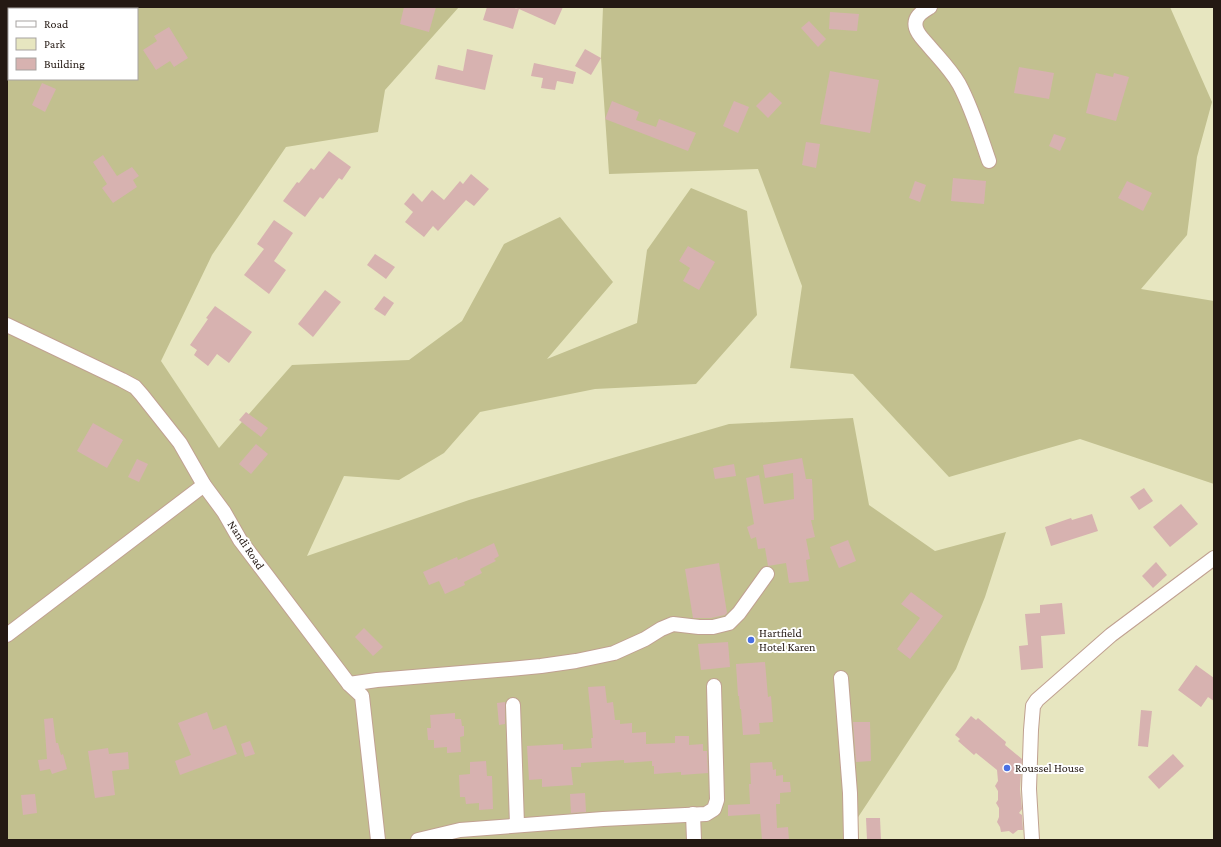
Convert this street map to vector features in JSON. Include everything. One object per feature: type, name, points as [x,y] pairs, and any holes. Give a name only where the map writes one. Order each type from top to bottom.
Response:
[{"type":"street","points":[[930,7],[918,15],[916,28],[958,83],[968,104],[989,161]]},
{"type":"street","name":"Nandi Road","points":[[7,325],[135,387],[180,443],[204,485],[224,512],[240,540],[349,684],[362,696],[378,840]]},
{"type":"street","points":[[7,635],[204,485]]},
{"type":"street","points":[[1032,840],[1029,789],[1030,738],[1033,706],[1036,700],[1111,635],[1214,558]]},
{"type":"street","points":[[349,684],[377,680],[518,668],[576,661],[614,653],[673,624],[700,627],[713,626],[729,622],[739,612],[767,574]]},
{"type":"street","points":[[841,678],[850,793],[851,840]]},
{"type":"street","points":[[418,840],[460,835],[517,825],[706,814],[714,809],[717,800],[714,686]]},
{"type":"street","points":[[513,704],[517,825]]},
{"type":"street","points":[[693,814],[694,840]]},
{"type":"green space","points":[[7,7],[1214,7],[1214,840],[7,840]]},
{"type":"shaded area","points":[[7,7],[459,7],[385,90],[378,132],[286,147],[212,255],[161,361],[219,448],[292,365],[409,360],[462,321],[504,244],[560,217],[613,282],[547,359],[637,323],[647,250],[691,188],[747,211],[757,315],[696,384],[595,389],[480,412],[444,453],[399,480],[344,476],[307,556],[469,500],[729,424],[853,418],[869,505],[935,551],[1006,532],[985,597],[956,669],[843,840],[7,840]]},
{"type":"shaded area","points":[[603,7],[1170,7],[1212,102],[1197,157],[1187,235],[1141,289],[1214,301],[1214,484],[1080,439],[949,477],[853,374],[790,368],[802,286],[758,169],[609,174],[601,58]]},
{"type":"building","points":[[404,7],[436,7],[429,32],[400,24]]},
{"type":"building","points":[[487,7],[511,7],[518,9],[514,7],[563,7],[555,25],[519,9],[513,29],[483,20]]},
{"type":"building","points":[[830,12],[859,14],[857,31],[829,29]]},
{"type":"building","points":[[809,21],[826,39],[818,47],[801,28]]},
{"type":"building","points":[[169,27],[188,58],[174,67],[170,61],[156,70],[143,50],[157,41],[154,36]]},
{"type":"building","points":[[467,49],[493,55],[485,90],[435,79],[438,65],[463,71]]},
{"type":"building","points":[[585,49],[601,58],[591,75],[575,66]]},
{"type":"building","points":[[534,63],[576,72],[573,84],[557,81],[555,90],[541,88],[543,78],[531,76]]},
{"type":"building","points":[[1019,67],[1054,73],[1049,99],[1014,93]]},
{"type":"building","points":[[830,71],[879,80],[870,133],[820,124]]},
{"type":"building","points":[[1096,73],[1113,77],[1114,73],[1129,77],[1116,121],[1086,113]]},
{"type":"building","points":[[42,83],[56,89],[45,112],[32,105]]},
{"type":"building","points":[[770,92],[782,103],[768,118],[756,106]]},
{"type":"building","points":[[612,101],[639,112],[636,120],[656,127],[659,119],[696,133],[688,151],[605,119]]},
{"type":"building","points":[[734,101],[749,107],[738,133],[723,126]]},
{"type":"building","points":[[1054,134],[1066,138],[1060,151],[1049,146]]},
{"type":"building","points":[[806,142],[820,144],[816,168],[802,165]]},
{"type":"building","points":[[329,151],[351,167],[342,180],[339,178],[323,199],[320,197],[305,217],[283,201],[297,182],[299,183],[311,168],[314,170]]},
{"type":"building","points":[[103,155],[117,176],[132,167],[139,176],[133,180],[137,187],[113,203],[102,188],[107,184],[93,162]]},
{"type":"building","points":[[471,174],[489,189],[474,206],[466,200],[438,231],[433,226],[424,237],[405,222],[413,212],[404,204],[413,193],[422,202],[432,190],[444,200],[460,181],[463,184]]},
{"type":"building","points":[[953,178],[986,181],[984,204],[951,201]]},
{"type":"building","points":[[915,181],[926,185],[920,202],[909,198]]},
{"type":"building","points":[[1127,181],[1152,193],[1143,211],[1118,198]]},
{"type":"building","points":[[274,220],[293,233],[274,261],[286,270],[269,294],[244,275],[264,249],[257,244]]},
{"type":"building","points":[[688,246],[715,262],[699,290],[683,281],[690,268],[679,261]]},
{"type":"building","points":[[375,254],[395,267],[386,279],[367,265]]},
{"type":"building","points":[[325,290],[341,302],[313,337],[298,324]]},
{"type":"building","points":[[384,296],[394,303],[385,316],[374,309]]},
{"type":"building","points":[[215,306],[252,332],[229,363],[217,354],[208,366],[194,355],[197,350],[190,345]]},
{"type":"building","points":[[246,412],[268,428],[261,437],[239,420]]},
{"type":"building","points":[[93,423],[123,440],[107,468],[77,451]]},
{"type":"building","points":[[256,444],[268,454],[251,474],[239,464]]},
{"type":"building","points":[[802,458],[806,479],[812,479],[814,520],[811,520],[815,537],[806,539],[810,559],[806,560],[809,581],[789,583],[786,563],[768,566],[765,548],[758,549],[756,537],[751,539],[747,527],[754,524],[746,478],[759,475],[764,504],[794,499],[793,473],[765,478],[763,465]]},
{"type":"building","points":[[137,459],[148,464],[139,482],[128,477]]},
{"type":"building","points":[[734,464],[736,476],[715,479],[713,468]]},
{"type":"building","points":[[1144,488],[1153,501],[1139,510],[1130,497]]},
{"type":"building","points":[[1181,504],[1198,524],[1170,547],[1153,527]]},
{"type":"building","points":[[1092,514],[1098,531],[1051,546],[1045,527],[1071,518],[1072,520]]},
{"type":"building","points":[[848,540],[856,561],[839,568],[830,547]]},
{"type":"building","points":[[494,543],[499,556],[494,559],[496,561],[480,569],[482,573],[464,582],[465,585],[445,594],[439,581],[429,585],[423,572],[457,557],[458,560]]},
{"type":"building","points":[[1156,562],[1167,575],[1153,588],[1142,576]]},
{"type":"building","points":[[719,563],[727,613],[725,615],[711,618],[693,618],[685,569]]},
{"type":"building","points":[[911,592],[943,616],[910,659],[897,649],[920,618],[901,604]]},
{"type":"building","points":[[1062,603],[1065,634],[1041,636],[1043,668],[1021,670],[1019,646],[1028,645],[1025,614],[1040,613],[1040,605]]},
{"type":"building","points":[[364,628],[383,647],[373,656],[355,637]]},
{"type":"building","points":[[728,642],[730,667],[701,670],[698,644]]},
{"type":"building","points":[[765,662],[768,697],[771,696],[773,722],[759,723],[760,734],[743,735],[736,664]]},
{"type":"building","points":[[1196,665],[1214,678],[1214,701],[1208,697],[1201,707],[1178,690]]},
{"type":"building","points":[[605,686],[607,703],[613,702],[615,720],[620,720],[620,724],[632,723],[632,733],[646,732],[646,744],[675,743],[675,736],[689,736],[689,745],[703,744],[703,751],[707,751],[708,773],[681,775],[681,772],[654,774],[654,766],[652,766],[652,761],[624,763],[624,760],[581,763],[581,767],[571,767],[573,785],[542,787],[542,779],[529,780],[527,746],[563,744],[563,750],[592,748],[591,738],[593,738],[588,687]]},
{"type":"building","points":[[505,702],[505,724],[499,725],[497,703]]},
{"type":"building","points":[[1141,710],[1152,711],[1148,747],[1138,746]]},
{"type":"building","points":[[207,712],[213,730],[226,725],[237,754],[180,775],[175,761],[191,755],[178,723]]},
{"type":"building","points":[[455,713],[455,719],[461,719],[462,726],[464,726],[464,736],[460,737],[461,752],[447,753],[447,747],[434,748],[434,740],[428,740],[427,728],[431,728],[430,715]]},
{"type":"building","points":[[971,716],[976,720],[978,718],[1006,742],[1005,745],[1022,759],[1020,789],[1022,809],[1019,813],[1022,815],[1023,830],[1018,830],[1013,834],[1009,831],[1001,832],[997,822],[999,817],[999,808],[996,803],[998,800],[998,791],[995,786],[998,781],[997,770],[976,753],[974,755],[958,741],[960,739],[955,735]]},
{"type":"building","points":[[53,718],[56,743],[58,743],[61,755],[63,754],[67,769],[52,774],[50,769],[40,771],[38,760],[47,759],[44,719]]},
{"type":"building","points":[[853,722],[870,722],[871,761],[856,762]]},
{"type":"building","points":[[250,741],[255,754],[245,757],[241,744]]},
{"type":"building","points":[[108,748],[109,754],[128,752],[129,769],[112,771],[115,795],[95,798],[88,751]]},
{"type":"building","points":[[1173,754],[1184,766],[1159,789],[1148,777]]},
{"type":"building","points":[[486,761],[487,776],[492,776],[493,809],[479,810],[479,803],[466,804],[465,797],[460,797],[459,775],[470,774],[470,762]]},
{"type":"building","points":[[772,762],[773,770],[776,769],[776,776],[783,775],[783,782],[790,782],[791,792],[780,793],[780,804],[776,804],[777,828],[788,827],[789,840],[762,840],[760,814],[728,816],[728,805],[750,804],[750,763]]},
{"type":"building","points":[[585,793],[586,812],[571,813],[570,794]]},
{"type":"building","points":[[35,794],[37,813],[23,815],[21,795]]},
{"type":"building","points":[[866,818],[880,818],[881,840],[867,840]]},
{"type":"place","name":"Hartfield Hotel Karen","points":[[751,640]]},
{"type":"place","name":"Roussel House","points":[[1007,768]]}]
